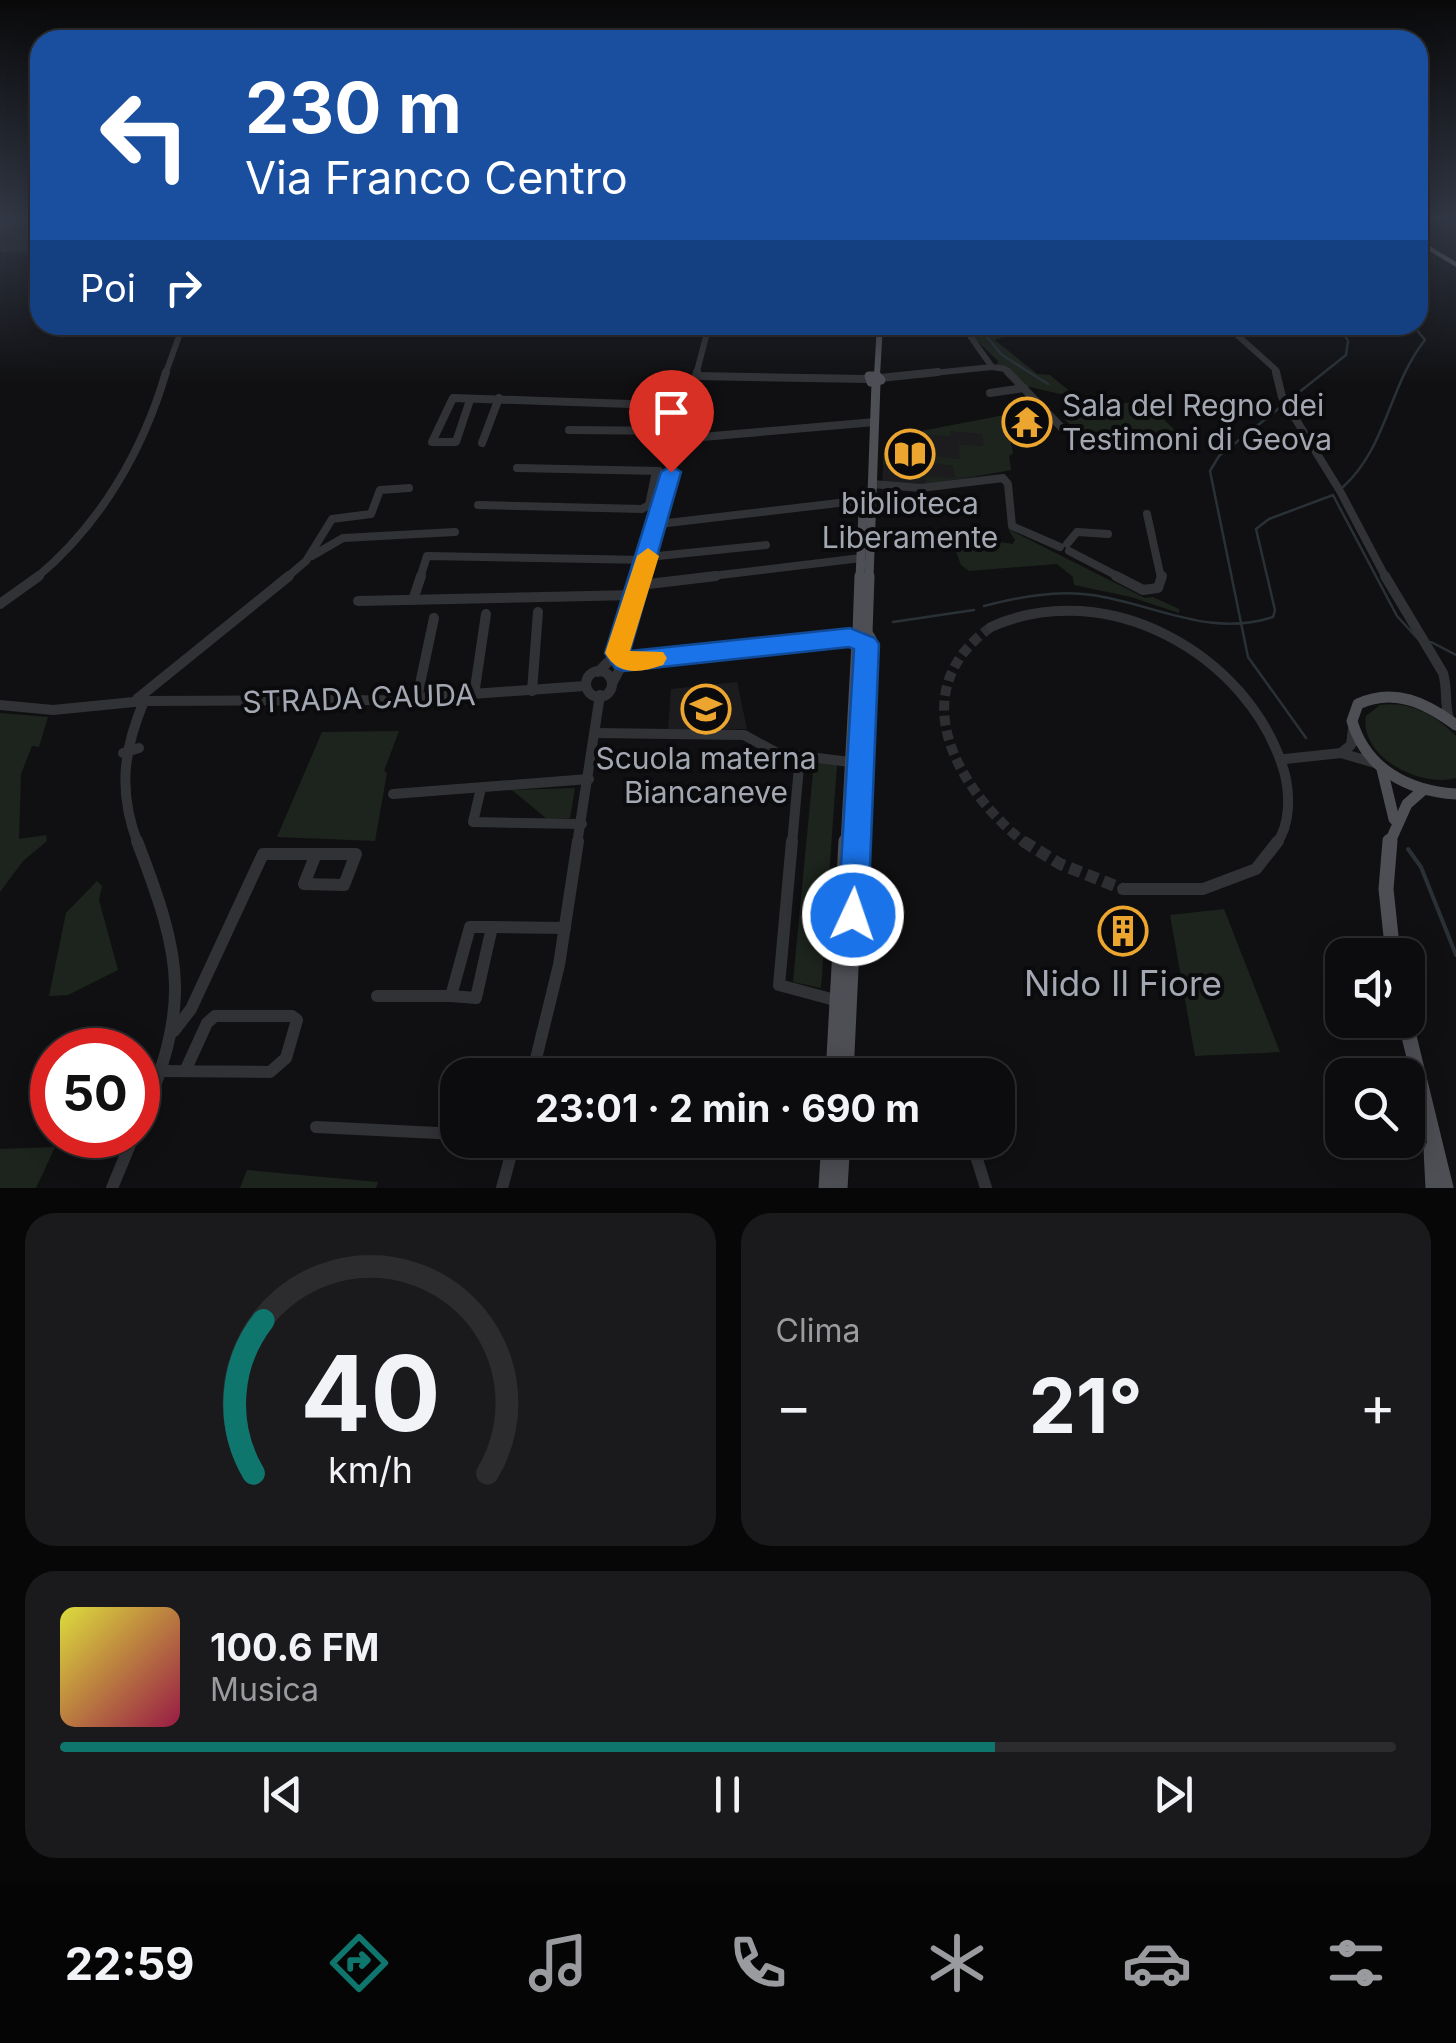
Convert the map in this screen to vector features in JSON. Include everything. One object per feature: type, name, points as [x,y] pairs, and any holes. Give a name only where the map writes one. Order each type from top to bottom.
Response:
[{"type":"main road","points":[[847,1058],[860,558],[876,335]]},
{"type":"main road","points":[[834,1058],[850,762],[872,484],[871,422]]},
{"type":"main road","points":[[1452,722],[1422,704],[1393,696],[1369,698],[1355,709],[1352,728],[1362,748],[1380,766],[1422,790],[1456,794]]},
{"type":"main road","points":[[1380,766],[1393,802],[1387,872],[1393,938]]},
{"type":"main road","points":[[1394,825],[1403,805],[1422,790]]},
{"type":"main road","points":[[1409,1038],[1446,1188]]},
{"type":"main road","points":[[1430,1128],[1433,1188]]},
{"type":"main road","points":[[826,1188],[828,1158]]},
{"type":"main road","points":[[840,1188],[841,1158]]},
{"type":"street","points":[[0,604],[46,573],[69,549],[125,469],[151,418],[180,335]]},
{"type":"street","points":[[706,335],[659,524],[647,559],[638,590],[620,657],[613,682],[610,690],[600,696],[589,693],[584,686],[588,677],[620,657],[860,638]]},
{"type":"street","points":[[969,335],[992,366]]},
{"type":"street","points":[[1237,335],[1274,368],[1282,397],[1446,679],[1443,697],[1452,722]]},
{"type":"street","points":[[696,376],[874,379],[992,366],[1005,368],[1063,429]]},
{"type":"street","points":[[990,393],[1024,388]]},
{"type":"street","points":[[482,442],[499,398]]},
{"type":"street","points":[[470,403],[456,442],[432,442],[449,400],[560,399],[577,405],[688,406]]},
{"type":"street","points":[[569,430],[680,435],[871,422]]},
{"type":"street","points":[[518,468],[671,472]]},
{"type":"street","points":[[478,505],[642,509],[649,505],[656,472]]},
{"type":"street","points":[[872,484],[921,488],[1003,478],[1008,484],[1012,526],[1065,548],[1143,590],[1158,588],[1162,574],[1147,514]]},
{"type":"street","points":[[306,561],[332,519],[371,514],[380,490],[409,488]]},
{"type":"street","points":[[659,524],[864,500]]},
{"type":"street","points":[[186,1069],[207,1023],[219,1014],[292,1016],[297,1020],[286,1058],[275,1070],[160,1071],[173,1033],[178,995],[174,954],[123,795],[123,753],[139,701],[330,542],[455,532]]},
{"type":"street","points":[[1065,548],[1078,532],[1108,534]]},
{"type":"street","points":[[413,600],[427,556],[647,559],[766,545]]},
{"type":"street","points":[[358,602],[638,590],[860,558]]},
{"type":"street","points":[[990,627],[1038,610],[1068,608],[1102,612],[1180,639],[1231,677],[1254,702],[1285,759],[1290,812],[1274,852],[1240,880],[1206,891],[1164,893],[1123,889]]},
{"type":"street","points":[[532,691],[538,612]]},
{"type":"street","points":[[474,694],[486,614]]},
{"type":"street","points":[[417,698],[434,618]]},
{"type":"street","points":[[598,672],[608,674],[613,682]]},
{"type":"street","name":"STRADA CAUDA","points":[[0,705],[52,710],[139,701],[417,698],[584,686]]},
{"type":"street","points":[[536,1058],[565,928],[600,696]]},
{"type":"street","points":[[1422,704],[1443,697]]},
{"type":"street","points":[[1340,753],[1351,744],[1352,728]]},
{"type":"street","points":[[596,733],[744,735],[777,752],[850,762]]},
{"type":"street","points":[[123,753],[139,748]]},
{"type":"street","points":[[1285,759],[1340,753],[1380,766]]},
{"type":"street","points":[[800,756],[779,986],[830,999]]},
{"type":"street","points":[[392,794],[590,779]]},
{"type":"street","points":[[481,788],[473,822],[582,824]]},
{"type":"street","points":[[173,1033],[192,1009],[263,854],[316,854],[356,854],[344,885],[304,884],[316,854]]},
{"type":"street","points":[[451,996],[470,926],[565,928]]},
{"type":"street","points":[[377,996],[476,998],[492,927]]},
{"type":"street","points":[[316,1128],[440,1133]]},
{"type":"street","points":[[112,1188],[125,1158]]},
{"type":"street","points":[[502,1188],[510,1158]]},
{"type":"street","points":[[977,1158],[986,1188]]},
{"type":"shaded area","points":[[971,335],[1011,335],[995,340],[1037,374],[1050,375],[1078,398],[1025,386],[1006,367],[997,365],[998,361]]},
{"type":"shaded area","points":[[1143,400],[1176,431],[1089,446],[1060,414]]},
{"type":"shaded area","points":[[1005,415],[1013,453],[1009,456],[1011,470],[923,487],[882,483],[884,452],[889,452],[890,437]]},
{"type":"shaded area","points":[[1005,415],[1013,453],[1009,456],[1011,470],[926,484],[925,477],[956,478],[953,466],[934,463],[935,456],[960,459],[959,445],[984,446],[982,434],[950,431],[950,436],[928,435],[928,440],[905,438],[902,466],[883,464],[890,437]]},
{"type":"shaded area","points":[[1008,529],[1145,598],[1153,597],[1179,609],[1179,613],[1131,597],[1074,585],[1073,577],[1057,564],[969,571],[961,565],[953,544],[971,538],[1013,544],[1015,540]]},
{"type":"shaded area","name":"Scuola materna Biancaneve","points":[[737,682],[747,729],[668,730],[671,689]]},
{"type":"shaded area","points":[[1380,705],[1402,705],[1421,711],[1456,736],[1456,778],[1442,780],[1411,774],[1382,757],[1366,731],[1366,716]]},
{"type":"shaded area","points":[[0,713],[48,717],[39,747],[32,746],[21,774],[19,839],[46,835],[47,841],[23,861],[0,892]]},
{"type":"shaded area","points":[[399,731],[384,771],[387,773],[375,841],[277,837],[322,732]]},
{"type":"shaded area","points":[[814,762],[837,765],[821,988],[793,982]]},
{"type":"shaded area","points":[[575,788],[570,818],[547,819],[512,790]]},
{"type":"shaded area","points":[[97,881],[102,886],[99,900],[118,970],[68,995],[49,996],[66,913]]},
{"type":"shaded area","points":[[1224,909],[1280,1052],[1195,1056],[1170,915]]},
{"type":"shaded area","points":[[30,1148],[30,1158],[50,1158],[36,1188],[0,1188],[0,1149]]},
{"type":"shaded area","points":[[247,1170],[378,1182],[376,1188],[240,1188]]},
{"type":"waterway","points":[[985,335],[1002,355],[1048,384]]},
{"type":"waterway","points":[[1241,623],[1210,471],[1219,456],[1346,355],[1345,335]]},
{"type":"waterway","points":[[1343,487],[1358,471],[1379,435],[1403,376],[1425,340],[1421,335]]},
{"type":"waterway","points":[[1241,623],[1273,617],[1275,610],[1256,529],[1269,519],[1333,495],[1397,616],[1418,639]]},
{"type":"waterway","points":[[984,606],[1065,593],[1115,599],[1204,622],[1241,623]]},
{"type":"waterway","points":[[893,622],[974,610]]},
{"type":"waterway","points":[[1241,623],[1248,657],[1306,738]]},
{"type":"waterway","points":[[1431,642],[1456,655]]},
{"type":"waterway","points":[[1408,849],[1421,867],[1456,955]]},
{"type":"tunnel","points":[[991,627],[964,653],[949,681],[944,710],[949,740],[961,769],[1001,822],[1026,844]]},
{"type":"tunnel","points":[[1023,841],[1060,864],[1123,889]]},
{"type":"slow traffic","points":[[648,556],[618,653],[624,661],[655,658]]},
{"type":"place","name":"Sala del Regno dei Testimoni di Geova","points":[[1027,422]]},
{"type":"place","name":"biblioteca Liberamente","points":[[910,454]]},
{"type":"place","name":"Scuola materna Biancaneve","points":[[706,709]]},
{"type":"place","name":"Nido Il Fiore","points":[[1123,931]]},
{"type":"route","points":[[671,472],[618,653],[624,661],[850,638],[860,645],[867,644],[853,915]]}]
